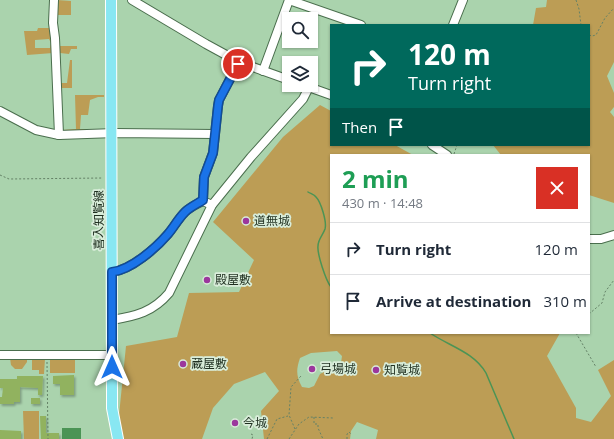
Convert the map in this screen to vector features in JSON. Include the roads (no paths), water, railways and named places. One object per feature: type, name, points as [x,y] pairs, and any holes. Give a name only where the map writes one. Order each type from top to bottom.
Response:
[{"type":"main road","name":"喜入知覧線","points":[[111,0],[112,408],[118,439]]},
{"type":"street","points":[[54,0],[53,23],[60,135]]},
{"type":"street","points":[[132,0],[239,62],[282,78]]},
{"type":"street","points":[[263,71],[289,0],[358,24]]},
{"type":"street","points":[[453,24],[463,0]]},
{"type":"street","points":[[203,200],[204,177],[213,153],[219,100],[239,62]]},
{"type":"street","points":[[318,90],[330,95]]},
{"type":"street","points":[[112,320],[130,317],[145,312],[161,302],[169,293],[212,205],[251,157],[303,99],[305,92]]},
{"type":"street","points":[[0,111],[36,130],[60,135],[215,134]]},
{"type":"street","points":[[434,146],[446,154]]},
{"type":"street","points":[[203,200],[212,205]]},
{"type":"street","points":[[112,272],[119,271],[127,267],[155,248],[167,236],[184,213],[203,200]]},
{"type":"street","points":[[590,239],[601,240],[614,235]]},
{"type":"street","points":[[0,356],[112,355]]},
{"type":"waterway","points":[[308,192],[314,195],[322,207],[325,229],[319,241],[318,250],[322,267],[330,285]]},
{"type":"waterway","points":[[431,334],[461,350],[481,366],[486,373],[514,439]]},
{"type":"place","name":"道無城","points":[[246,221]]},
{"type":"place","name":"殿屋敷","points":[[207,280]]},
{"type":"place","name":"蔵屋敷","points":[[183,364]]},
{"type":"place","name":"弓場城","points":[[312,369]]},
{"type":"place","name":"知覧城","points":[[376,370]]},
{"type":"place","name":"今城","points":[[235,423]]}]
